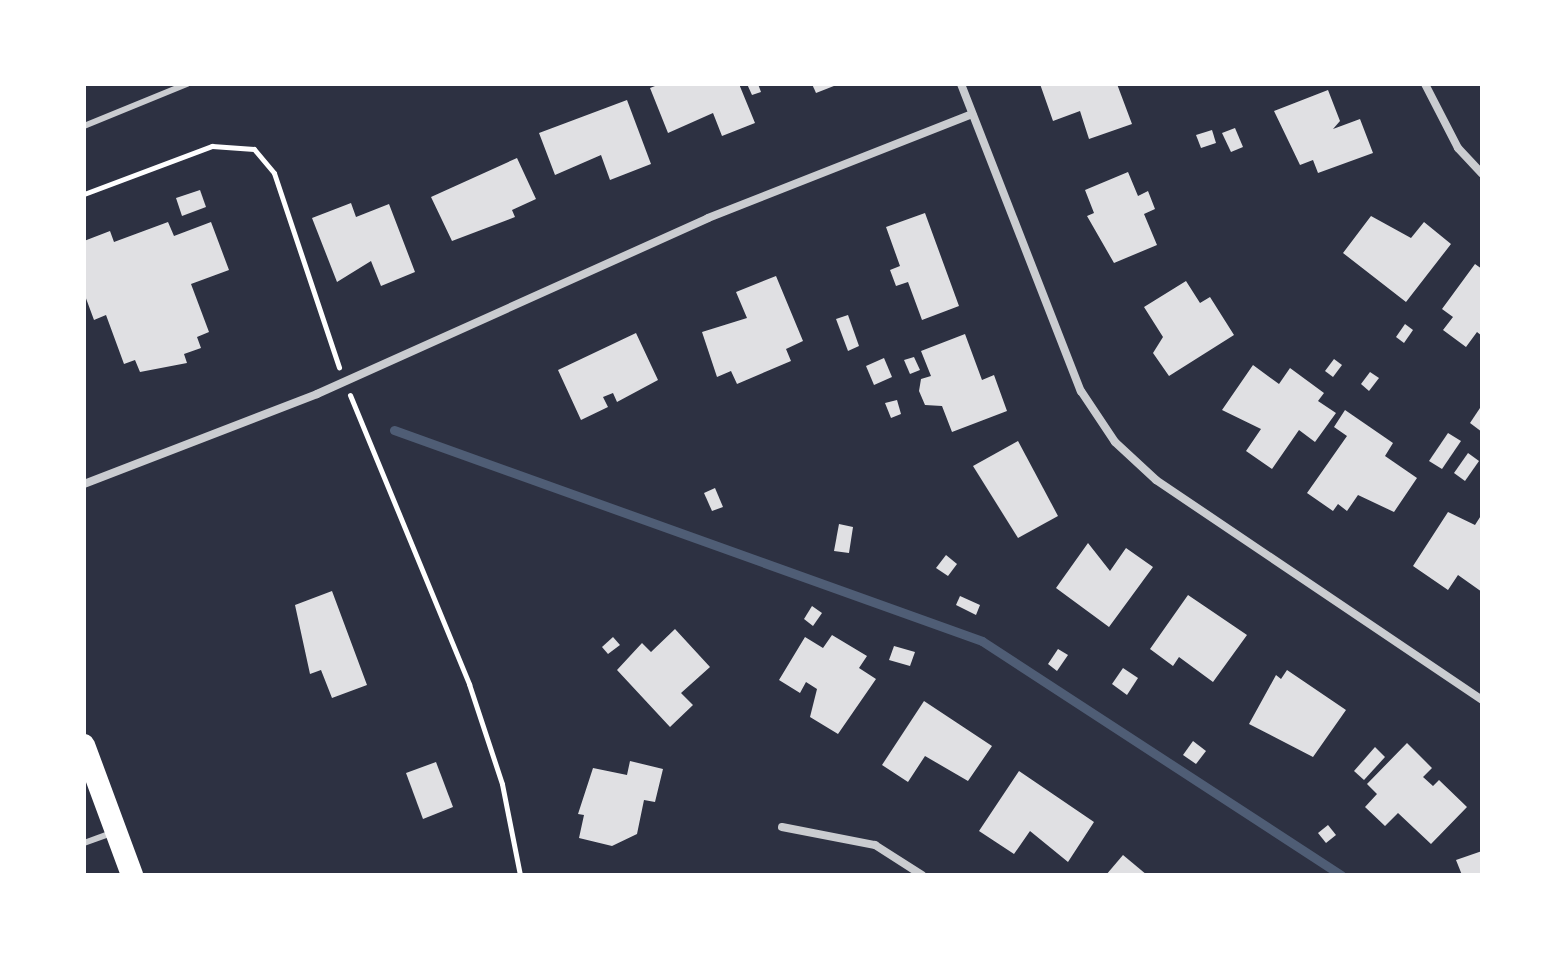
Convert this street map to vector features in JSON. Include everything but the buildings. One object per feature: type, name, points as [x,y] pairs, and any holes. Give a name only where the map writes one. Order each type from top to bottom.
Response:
[{"type":"highway","points":[[84,745],[132,875]]},
{"type":"street","points":[[961,84],[1081,391],[1115,442],[1156,480],[1482,700]]},
{"type":"street","points":[[1425,84],[1458,148],[1482,174]]},
{"type":"street","points":[[84,484],[317,394],[708,218],[972,114]]},
{"type":"street","points":[[782,827],[875,845],[922,875]]},
{"type":"lane","points":[[84,126],[187,84]]},
{"type":"lane","points":[[84,843],[116,832]]},
{"type":"path","points":[[84,194],[212,146],[254,149],[274,173],[338,364]]},
{"type":"path","points":[[350,397],[469,684],[502,784],[520,875]]},
{"type":"waterway","points":[[394,430],[982,641],[1341,875]]}]
